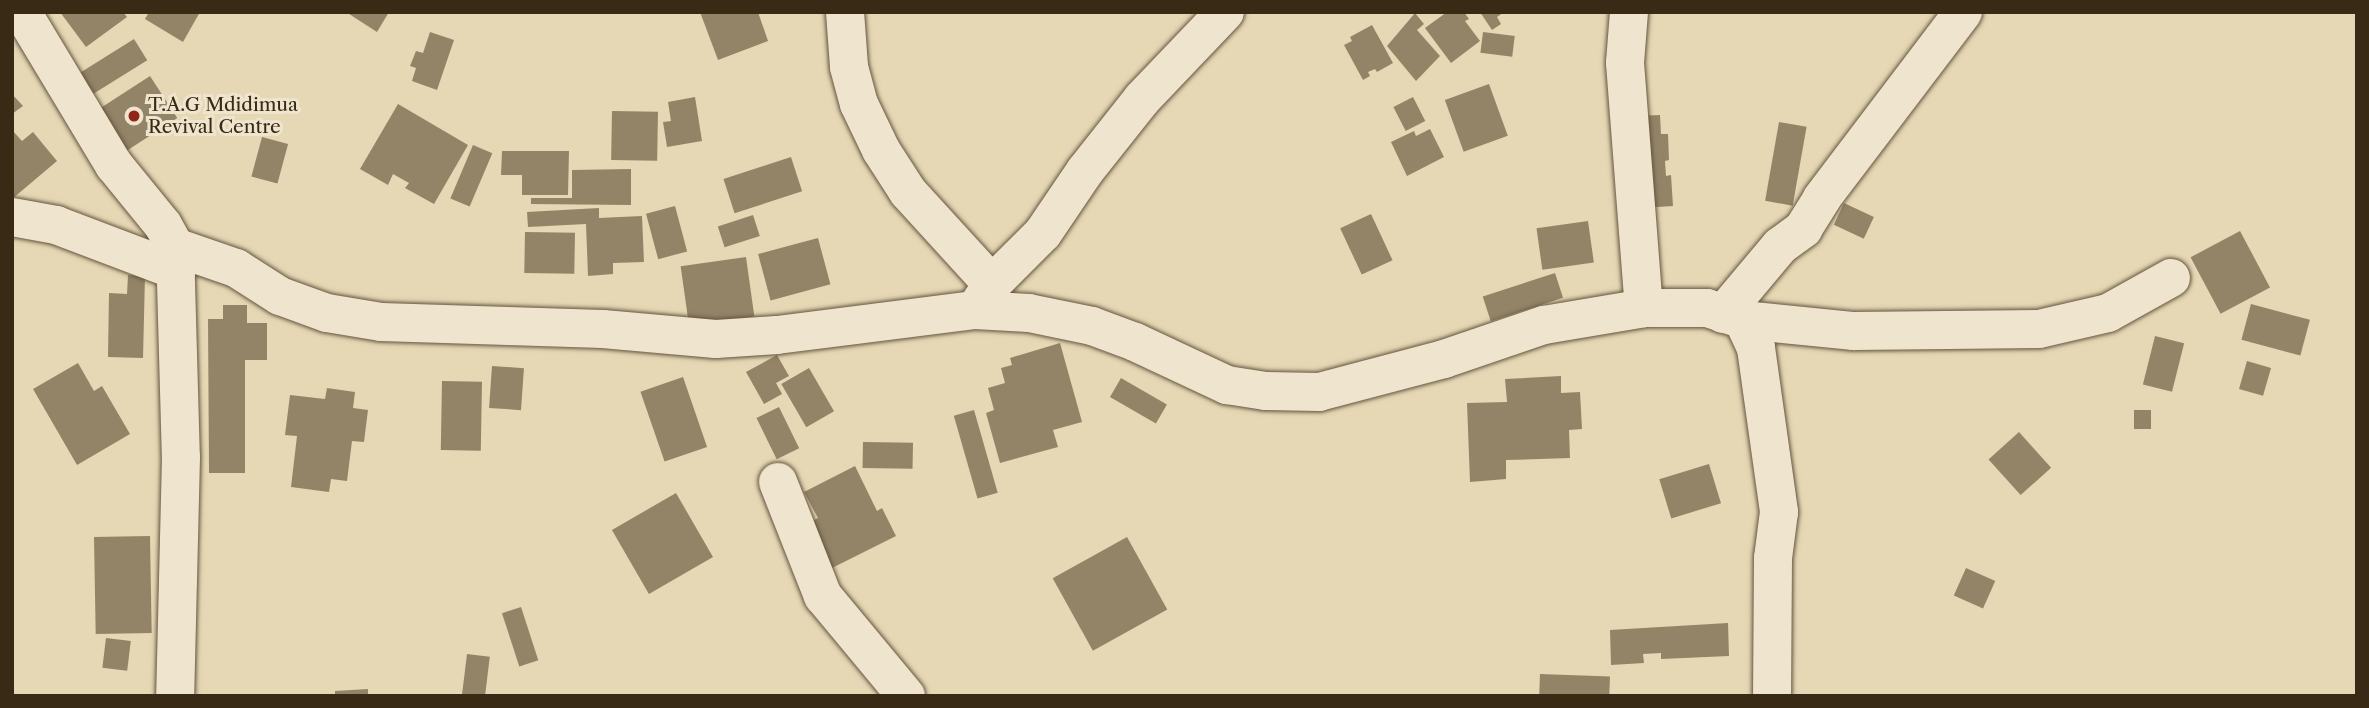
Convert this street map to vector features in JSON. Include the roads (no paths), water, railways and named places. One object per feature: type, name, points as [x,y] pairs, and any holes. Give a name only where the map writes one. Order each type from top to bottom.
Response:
[{"type":"street","points":[[22,12],[114,165],[163,225],[176,259],[181,457],[175,696]]},
{"type":"street","points":[[845,12],[849,66],[859,104],[881,150],[984,297]]},
{"type":"street","points":[[984,297],[1044,233],[1085,171],[1142,99],[1225,12]]},
{"type":"street","points":[[1629,12],[1625,63],[1644,308]]},
{"type":"street","points":[[1733,317],[1780,246],[1802,229],[1822,198],[1963,12]]},
{"type":"street","points":[[12,217],[57,225],[176,259],[236,268],[280,296],[327,313],[381,323],[603,329],[716,339],[776,335],[984,297],[1029,313],[1092,326],[1135,342],[1227,386],[1319,392],[1444,359],[1544,325],[1644,308],[1707,308],[1733,317],[1854,331],[2039,329],[2108,313],[2171,278]]},
{"type":"street","points":[[1733,317],[1756,348],[1779,512],[1773,558],[1772,696]]},
{"type":"street","points":[[778,482],[824,596],[906,696]]},
{"type":"place","name":"T.A.G Mdidimua Revival Centre","points":[[134,116]]}]
